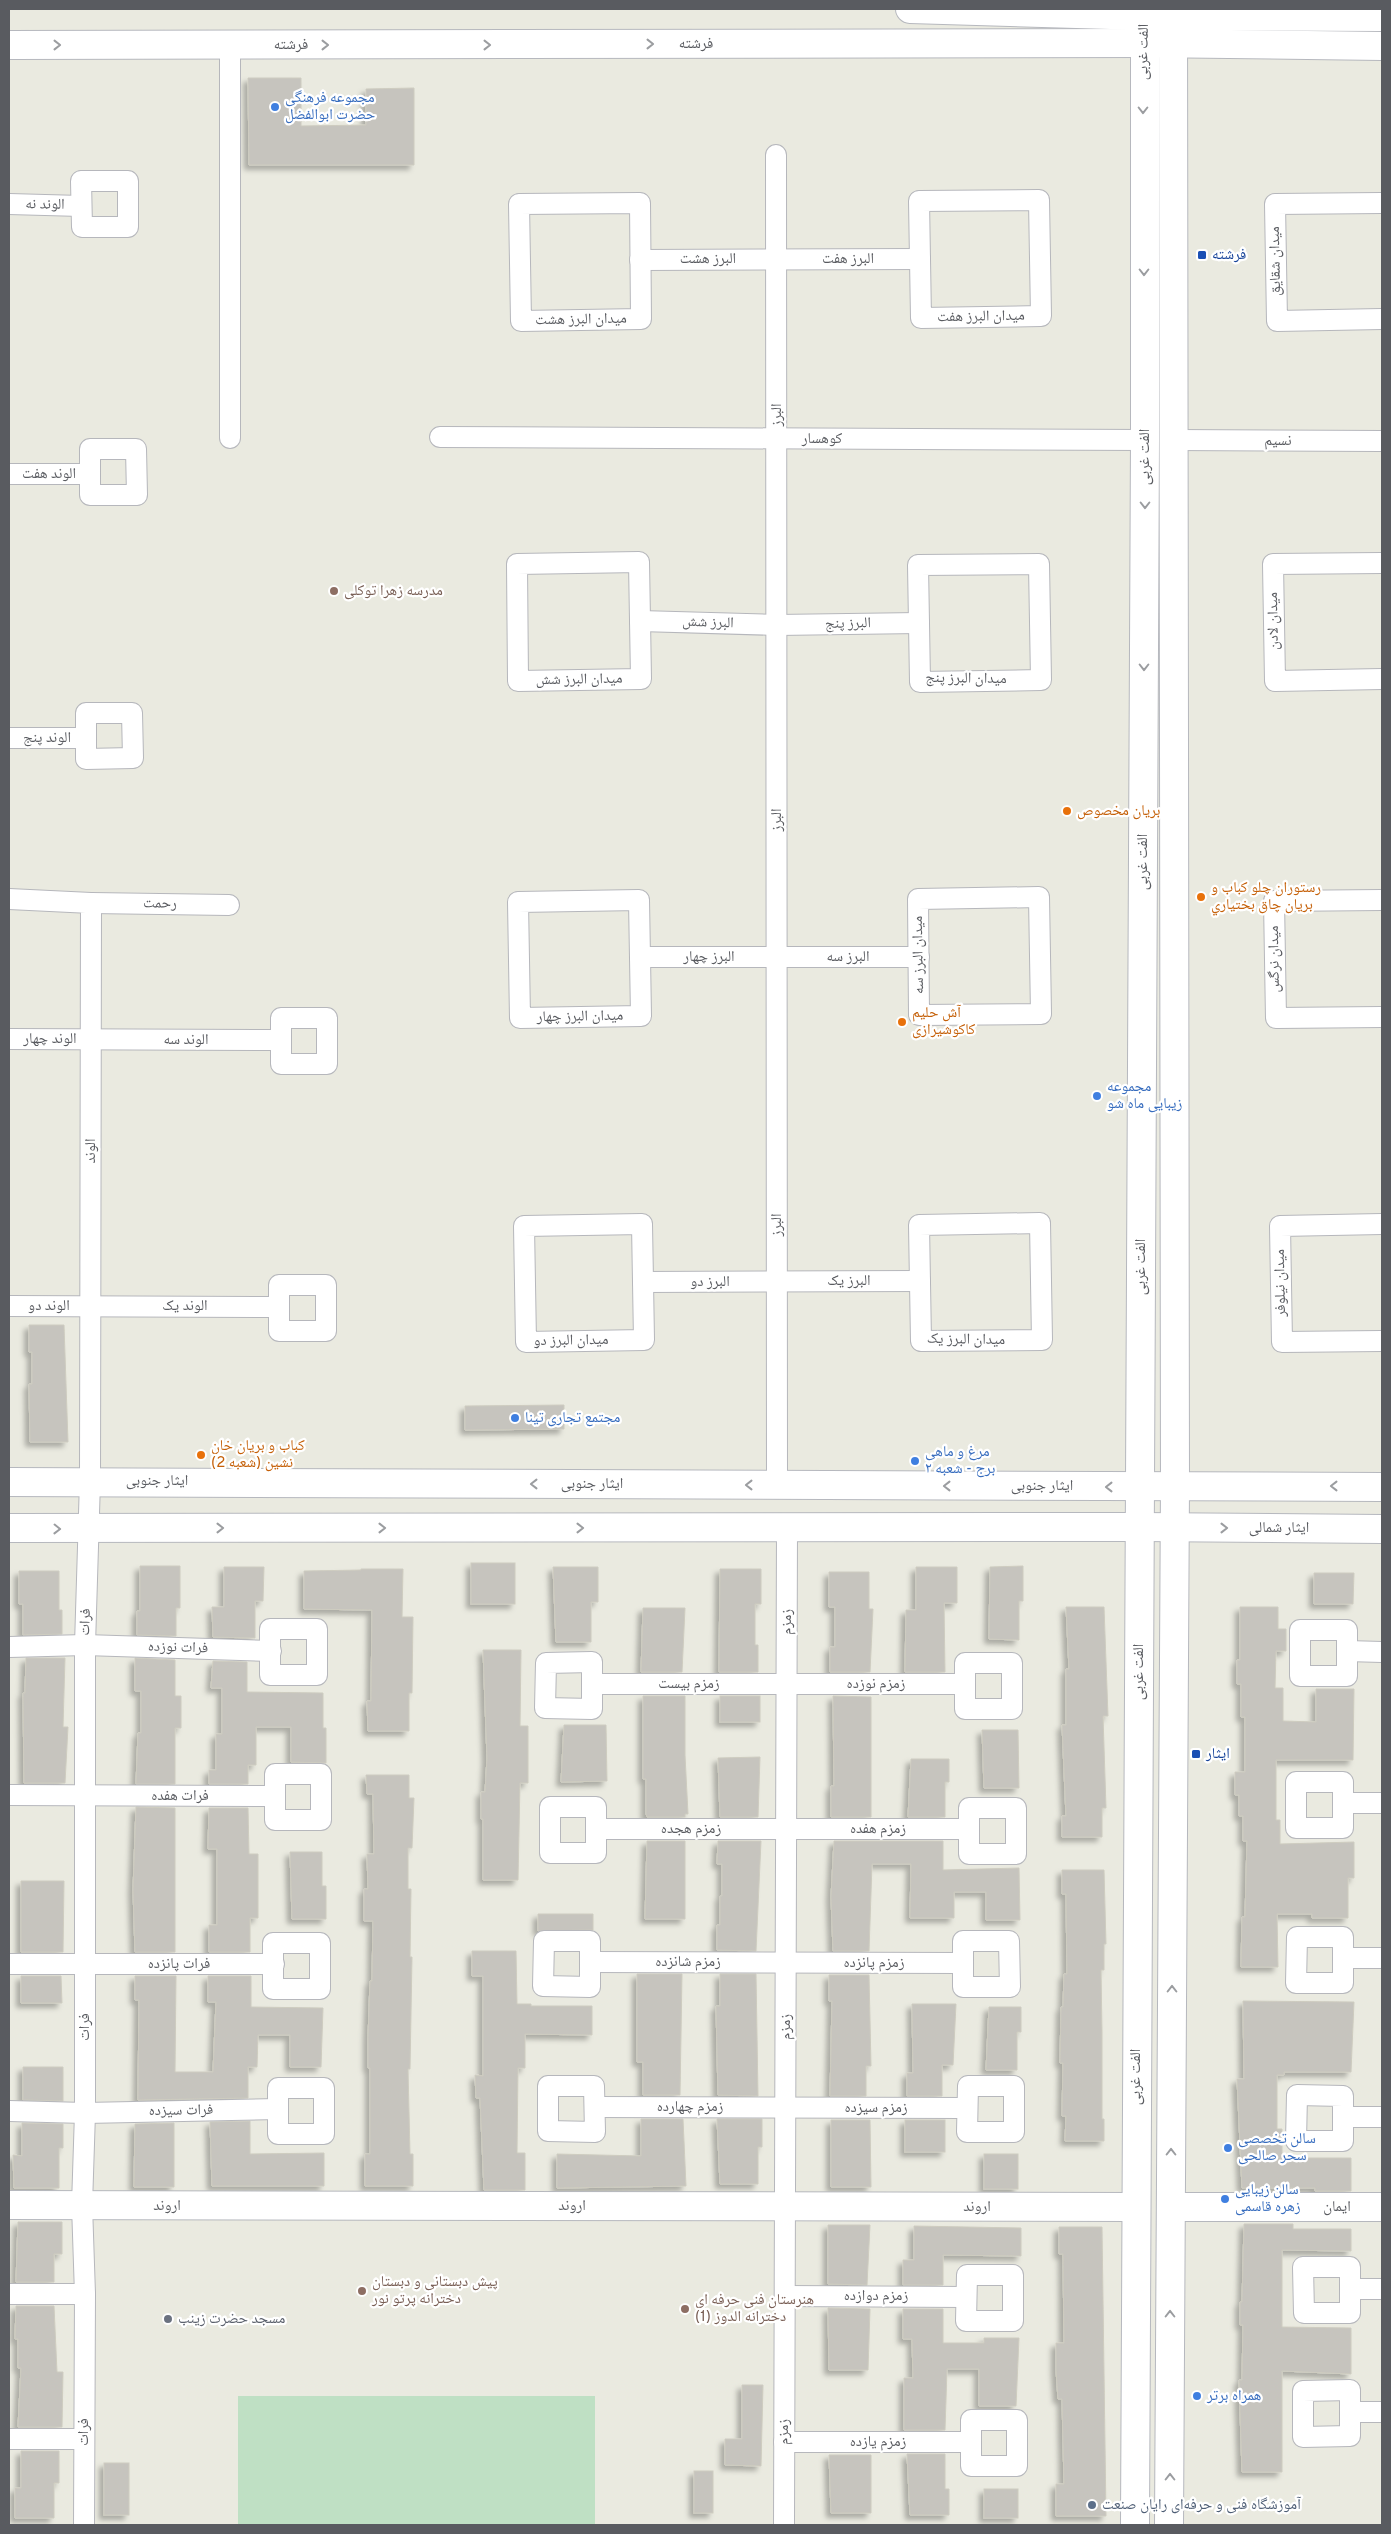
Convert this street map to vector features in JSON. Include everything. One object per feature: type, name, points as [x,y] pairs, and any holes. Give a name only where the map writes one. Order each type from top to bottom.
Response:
[{"type":"main road","points":[[910,9],[1382,17]]},
{"type":"main road","name":"الفت غربی","points":[[1135,2525],[1145,440],[1143,43],[1145,12]]},
{"type":"main road","name":"الفت غربی","points":[[1169,2525],[1175,1528],[1173,12]]},
{"type":"main road","name":"فرشته","points":[[9,45],[1143,43],[1382,46]]},
{"type":"main road","name":"ایثار جنوبی","points":[[9,1482],[1140,1487],[1175,1485]]},
{"type":"main road","points":[[1175,1485],[1382,1487]]},
{"type":"main road","points":[[9,1528],[1175,1528]]},
{"type":"main road","name":"ایثار شمالی","points":[[1175,1528],[1382,1529]]},
{"type":"main road","name":"اروند","points":[[9,2205],[1136,2207]]},
{"type":"main road","name":"ایمان","points":[[1171,2207],[1382,2208]]},
{"type":"street","points":[[230,45],[230,438]]},
{"type":"street","name":"البرز","points":[[776,156],[778,1485]]},
{"type":"street","name":"میدان البرز هفت","points":[[1039,200],[1041,316],[921,318],[920,259],[919,201],[1039,200]]},
{"type":"street","name":"میدان البرز هشت","points":[[640,203],[640,260],[642,319],[521,321],[519,204],[640,203]]},
{"type":"street","name":"میدان شقایق","points":[[1382,203],[1275,204],[1277,321],[1382,319]]},
{"type":"street","name":"الوند نه","points":[[9,204],[81,206]]},
{"type":"street","name":"البرز هفت","points":[[777,259],[920,259]]},
{"type":"street","name":"البرز هشت","points":[[640,260],[777,259]]},
{"type":"street","name":"کوهسار","points":[[440,437],[1145,440]]},
{"type":"street","name":"نسیم","points":[[1173,440],[1382,441]]},
{"type":"street","name":"الوند هفت","points":[[9,474],[90,474]]},
{"type":"street","name":"میدان البرز شش","points":[[639,562],[640,621],[640,679],[518,681],[517,564],[639,562]]},
{"type":"street","name":"میدان لادن","points":[[1382,563],[1273,564],[1275,681],[1382,679]]},
{"type":"street","name":"میدان البرز پنج","points":[[1039,564],[1040,680],[920,682],[919,623],[918,565],[1039,564]]},
{"type":"street","name":"البرز شش","points":[[640,621],[777,625]]},
{"type":"street","name":"البرز پنج","points":[[777,625],[919,623]]},
{"type":"street","name":"الوند پنج","points":[[9,738],[86,738]]},
{"type":"street","name":"میدان البرز سه","points":[[1039,897],[1041,1014],[919,1015],[919,957],[918,898],[1039,897]]},
{"type":"street","points":[[9,899],[91,903]]},
{"type":"street","name":"میدان البرز چهار","points":[[640,900],[640,957],[641,1016],[520,1018],[518,902],[640,900]]},
{"type":"street","name":"میدان نرگس","points":[[1382,900],[1274,901],[1276,1018],[1382,1016]]},
{"type":"street","name":"رحمت","points":[[91,903],[229,905]]},
{"type":"street","name":"الوند","points":[[90,1481],[91,903]]},
{"type":"street","name":"البرز چهار","points":[[640,957],[777,957]]},
{"type":"street","name":"البرز سه","points":[[777,957],[919,957]]},
{"type":"street","name":"الوند چهار","points":[[9,1039],[91,1039]]},
{"type":"street","name":"الوند سه","points":[[91,1039],[281,1040]]},
{"type":"street","name":"میدان البرز یک","points":[[1040,1223],[1042,1340],[921,1341],[920,1281],[919,1225],[1040,1223]]},
{"type":"street","name":"میدان البرز دو","points":[[642,1224],[643,1282],[644,1340],[526,1342],[524,1226],[642,1224]]},
{"type":"street","name":"میدان نیلوفر","points":[[1382,1224],[1280,1226],[1282,1342],[1382,1341]]},
{"type":"street","name":"البرز یک","points":[[777,1282],[920,1281]]},
{"type":"street","name":"البرز دو","points":[[643,1282],[777,1282]]},
{"type":"street","name":"الوند دو","points":[[9,1306],[90,1306]]},
{"type":"street","name":"الوند یک","points":[[90,1306],[279,1307]]},
{"type":"street","name":"فرات","points":[[84,2525],[85,2294],[82,2205],[85,2114],[85,1645],[90,1481]]},
{"type":"street","name":"زمزم","points":[[784,2525],[787,1528]]},
{"type":"street","name":"فرات نوزده","points":[[9,1647],[85,1645],[270,1651]]},
{"type":"street","points":[[1347,1652],[1382,1652]]},
{"type":"street","name":"زمزم بیست","points":[[592,1684],[787,1684]]},
{"type":"street","name":"زمزم نوزده","points":[[787,1684],[965,1684]]},
{"type":"street","name":"فرات هفده","points":[[9,1795],[274,1796]]},
{"type":"street","points":[[1343,1803],[1382,1803]]},
{"type":"street","name":"زمزم هجده","points":[[596,1829],[786,1829]]},
{"type":"street","name":"زمزم هفده","points":[[786,1829],[969,1830]]},
{"type":"street","points":[[1343,1958],[1382,1958]]},
{"type":"street","name":"زمزم شانزده","points":[[590,1962],[786,1962]]},
{"type":"street","name":"زمزم پانزده","points":[[786,1962],[963,1963]]},
{"type":"street","name":"فرات پانزده","points":[[9,1964],[274,1964]]},
{"type":"street","name":"زمزم چهارده","points":[[594,2107],[786,2108]]},
{"type":"street","name":"زمزم سیزده","points":[[786,2108],[967,2108]]},
{"type":"street","name":"فرات سیزده","points":[[9,2112],[85,2114],[278,2110]]},
{"type":"street","points":[[1343,2117],[1382,2117]]},
{"type":"street","points":[[1350,2289],[1382,2288]]},
{"type":"street","points":[[9,2294],[85,2294]]},
{"type":"street","name":"زمزم دوازده","points":[[785,2296],[966,2297]]},
{"type":"street","points":[[1350,2412],[1382,2412]]},
{"type":"street","points":[[9,2439],[84,2439]]},
{"type":"street","name":"زمزم یازده","points":[[784,2442],[971,2442]]},
{"type":"green space","points":[[238,2396],[595,2396],[595,2525],[238,2525]]},
{"type":"building","name":"مجموعه فرهنگی حضرت ابوالفضل","points":[[248,78],[301,78],[301,126],[366,125],[366,89],[414,88],[414,165],[249,165]]},
{"type":"building","points":[[29,1325],[64,1325],[68,1442],[30,1442],[29,1384],[32,1384],[32,1352],[29,1352]]},
{"type":"building","name":"مجتمع تجاری تینا","points":[[564,1405],[564,1429],[465,1430],[465,1406]]},
{"type":"building","points":[[471,1563],[515,1563],[515,1604],[471,1604]]},
{"type":"building","points":[[140,1566],[180,1566],[180,1608],[176,1608],[176,1636],[137,1635],[137,1611],[140,1611]]},
{"type":"building","points":[[1023,1566],[1023,1601],[1019,1601],[1019,1640],[989,1639],[990,1567]]},
{"type":"building","points":[[224,1567],[264,1567],[263,1601],[255,1601],[255,1638],[213,1637],[212,1607],[224,1607]]},
{"type":"building","points":[[553,1567],[598,1567],[598,1602],[591,1602],[591,1642],[556,1642]]},
{"type":"building","points":[[916,1567],[957,1567],[957,1603],[944,1603],[945,1672],[905,1672],[906,1610],[916,1610]]},
{"type":"building","points":[[403,1569],[402,1617],[413,1617],[412,1693],[409,1693],[409,1731],[368,1731],[367,1701],[371,1701],[372,1610],[304,1609],[304,1571]]},
{"type":"building","points":[[720,1569],[761,1569],[761,1604],[755,1604],[755,1645],[758,1645],[758,1672],[719,1672]]},
{"type":"building","points":[[19,1571],[59,1571],[59,1610],[62,1610],[62,1634],[23,1635],[23,1604],[19,1604]]},
{"type":"building","points":[[829,1572],[869,1572],[869,1609],[873,1609],[870,1672],[830,1672],[830,1647],[835,1647],[835,1607],[829,1607]]},
{"type":"building","points":[[1314,1573],[1354,1573],[1353,1604],[1314,1604]]},
{"type":"building","points":[[1066,1607],[1104,1607],[1108,1716],[1103,1716],[1106,1808],[1102,1808],[1102,1837],[1062,1837],[1062,1816],[1066,1816],[1062,1725],[1066,1725],[1066,1669],[1069,1669]]},
{"type":"building","points":[[1240,1607],[1278,1607],[1278,1629],[1286,1629],[1286,1651],[1276,1651],[1275,1688],[1283,1688],[1283,1721],[1316,1722],[1316,1689],[1354,1689],[1353,1760],[1276,1760],[1276,1820],[1280,1820],[1280,1844],[1354,1842],[1354,1878],[1348,1878],[1348,1918],[1312,1918],[1312,1914],[1277,1914],[1278,1967],[1241,1967],[1242,1917],[1245,1917],[1247,1841],[1243,1841],[1243,1816],[1239,1816],[1239,1795],[1235,1795],[1235,1772],[1245,1772],[1245,1717],[1241,1717],[1241,1684],[1237,1684],[1237,1660],[1240,1660]]},
{"type":"building","points":[[643,1608],[685,1608],[682,1672],[641,1672]]},
{"type":"building","points":[[483,1650],[521,1650],[520,1726],[528,1726],[528,1783],[520,1783],[518,1880],[483,1880],[481,1792],[485,1792],[487,1758]]},
{"type":"building","points":[[26,1658],[65,1658],[63,1727],[68,1727],[65,1783],[24,1783],[23,1693],[25,1693]]},
{"type":"building","points":[[135,1658],[175,1660],[175,1696],[181,1696],[181,1728],[175,1728],[175,1784],[136,1784],[138,1733],[141,1733],[141,1691],[135,1691]]},
{"type":"building","points":[[213,1661],[247,1662],[247,1692],[323,1693],[326,1763],[291,1762],[291,1727],[256,1727],[256,1765],[248,1765],[248,1784],[209,1784],[209,1770],[216,1770],[216,1734],[222,1734],[222,1688],[211,1688]]},
{"type":"building","points":[[643,1696],[685,1696],[688,1814],[685,1814],[685,1817],[647,1817],[646,1779],[643,1779]]},
{"type":"building","points":[[720,1696],[760,1696],[760,1722],[720,1722]]},
{"type":"building","points":[[833,1696],[871,1697],[871,1817],[831,1817],[831,1786],[834,1786]]},
{"type":"building","points":[[564,1725],[606,1725],[607,1781],[561,1782]]},
{"type":"building","points":[[982,1730],[1018,1730],[1019,1788],[984,1788]]},
{"type":"building","points":[[760,1757],[758,1817],[720,1817],[718,1758]]},
{"type":"building","points":[[911,1759],[949,1759],[949,1782],[945,1782],[945,1817],[908,1817]]},
{"type":"building","points":[[366,1775],[409,1775],[409,1798],[414,1798],[412,1848],[408,1848],[408,1889],[411,1889],[410,1957],[412,1957],[410,2069],[408,2069],[410,2154],[413,2154],[413,2186],[365,2186],[365,2154],[370,2154],[368,2038],[370,1981],[372,1981],[373,1921],[364,1921],[364,1889],[368,1889],[367,1854],[374,1854],[373,1794],[367,1794]]},
{"type":"building","points":[[136,1807],[175,1808],[175,1952],[135,1952],[133,1890]]},
{"type":"building","points":[[209,1808],[248,1808],[249,1854],[258,1854],[258,1918],[250,1918],[250,1952],[209,1952],[209,1925],[217,1925],[217,1849],[208,1849]]},
{"type":"building","points":[[647,1841],[685,1841],[685,1919],[645,1919]]},
{"type":"building","points":[[718,1841],[761,1841],[756,1951],[717,1950],[717,1925],[720,1925],[720,1896],[722,1896],[722,1864],[717,1864]]},
{"type":"building","points":[[834,1841],[943,1841],[943,1870],[1019,1868],[1020,1920],[986,1920],[986,1892],[954,1892],[954,1918],[910,1918],[911,1864],[872,1864],[869,1951],[833,1951],[831,1897]]},
{"type":"building","points":[[290,1852],[322,1852],[322,1886],[326,1886],[326,1919],[292,1919]]},
{"type":"building","points":[[1062,1870],[1104,1870],[1106,1944],[1104,1944],[1104,1970],[1101,1970],[1102,2119],[1104,2119],[1104,2141],[1065,2141],[1066,2116],[1062,2116],[1063,2063],[1060,2063],[1061,2007],[1063,2007],[1064,1974],[1067,1974],[1066,1894],[1062,1894]]},
{"type":"building","points":[[21,1881],[64,1881],[63,1952],[21,1952]]},
{"type":"building","points":[[538,1914],[593,1914],[593,1930],[538,1931]]},
{"type":"building","points":[[472,1951],[516,1951],[517,2004],[531,2004],[531,2006],[592,2006],[592,2035],[525,2034],[525,2068],[518,2068],[517,2153],[525,2153],[525,2190],[484,2190],[480,2098],[476,2098],[475,2075],[483,2076],[483,1976],[472,1976]]},
{"type":"building","points":[[637,1974],[682,1974],[680,2095],[643,2095],[643,2062],[637,2062]]},
{"type":"building","points":[[720,1974],[756,1974],[758,2096],[718,2095],[716,2006],[720,2006]]},
{"type":"building","points":[[829,1975],[869,1975],[871,2066],[866,2066],[866,2096],[830,2096],[832,2001],[829,2001]]},
{"type":"building","points":[[21,1976],[61,1976],[62,2003],[21,2003]]},
{"type":"building","points":[[135,1976],[176,1976],[175,2072],[213,2072],[216,2002],[208,2002],[208,1976],[251,1976],[251,2007],[323,2008],[321,2067],[290,2067],[290,2035],[258,2035],[257,2067],[248,2067],[248,2098],[138,2100],[139,2000],[135,2000]]},
{"type":"building","points":[[1243,2001],[1354,2002],[1351,2072],[1284,2072],[1284,2075],[1277,2075],[1277,2129],[1282,2129],[1282,2155],[1288,2155],[1288,2158],[1351,2158],[1351,2191],[1315,2191],[1315,2188],[1242,2188],[1237,2079],[1244,2079]]},
{"type":"building","points":[[912,2004],[956,2004],[953,2065],[942,2065],[942,2096],[907,2096],[907,2073],[913,2073]]},
{"type":"building","points":[[989,2007],[1021,2007],[1021,2032],[1017,2032],[1017,2070],[986,2070]]},
{"type":"building","points":[[23,2067],[63,2067],[63,2101],[23,2100]]},
{"type":"building","points":[[641,2119],[683,2119],[686,2186],[557,2188],[557,2154],[641,2156]]},
{"type":"building","points":[[717,2119],[762,2119],[762,2147],[758,2147],[758,2184],[720,2184]]},
{"type":"building","points":[[831,2120],[870,2120],[871,2187],[831,2187]]},
{"type":"building","points":[[905,2120],[945,2120],[945,2152],[905,2152]]},
{"type":"building","points":[[250,2121],[250,2154],[324,2153],[324,2186],[212,2186],[210,2122]]},
{"type":"building","points":[[22,2123],[63,2124],[63,2148],[59,2148],[59,2188],[14,2188],[13,2155],[22,2156]]},
{"type":"building","points":[[174,2123],[174,2187],[134,2187],[135,2124]]},
{"type":"building","points":[[984,2154],[1018,2154],[1018,2189],[984,2189]]},
{"type":"building","points":[[18,2222],[62,2222],[62,2254],[54,2254],[54,2282],[16,2282]]},
{"type":"building","points":[[1244,2224],[1293,2224],[1293,2229],[1351,2229],[1351,2251],[1282,2250],[1282,2327],[1351,2328],[1351,2374],[1282,2371],[1282,2472],[1242,2472],[1239,2380],[1242,2380],[1243,2325],[1240,2325],[1240,2302],[1242,2302]]},
{"type":"building","points":[[828,2225],[870,2225],[867,2285],[828,2284]]},
{"type":"building","points":[[914,2226],[1021,2228],[1021,2256],[943,2255],[943,2285],[903,2285],[903,2260],[914,2260]]},
{"type":"building","points":[[1059,2227],[1102,2227],[1106,2516],[1056,2516],[1056,2484],[1064,2484],[1062,2399],[1058,2399],[1056,2370],[1056,2343],[1064,2343],[1063,2254],[1059,2254]]},
{"type":"building","points":[[16,2306],[54,2306],[57,2372],[63,2372],[62,2427],[18,2427],[21,2368],[18,2368],[18,2339],[15,2339]]},
{"type":"building","points":[[828,2308],[870,2309],[868,2370],[829,2370]]},
{"type":"building","points":[[903,2309],[943,2309],[943,2343],[984,2343],[984,2338],[1019,2338],[1016,2406],[979,2406],[979,2369],[947,2369],[945,2430],[904,2430],[904,2378],[913,2378],[912,2339],[903,2339]]},
{"type":"building","points":[[742,2385],[763,2385],[761,2466],[725,2465],[725,2439],[742,2439]]},
{"type":"building","points":[[21,2451],[59,2451],[59,2483],[54,2483],[54,2518],[15,2518],[15,2488],[21,2488]]},
{"type":"building","points":[[907,2454],[945,2454],[945,2489],[949,2489],[949,2515],[910,2515]]},
{"type":"building","points":[[829,2455],[871,2455],[871,2513],[831,2513]]},
{"type":"building","points":[[104,2463],[129,2463],[129,2515],[104,2515]]},
{"type":"building","points":[[694,2471],[713,2471],[713,2513],[694,2513]]},
{"type":"building","points":[[984,2489],[1018,2489],[1018,2518],[984,2518]]},
{"type":"place","name":"مجموعه فرهنگی حضرت ابوالفضل","points":[[275,107]]},
{"type":"place","name":"فرشته","points":[[1202,255]]},
{"type":"place","name":"مدرسه زهرا توکلی","points":[[334,591]]},
{"type":"place","name":"بریان مخصوص","points":[[1067,811]]},
{"type":"place","name":"رستوران چلو كباب و بريان چاق بختياري","points":[[1201,897]]},
{"type":"place","name":"آش حلیم کاکوشیرازی","points":[[902,1022]]},
{"type":"place","name":"مجموعه زیبایی ماه شو","points":[[1097,1096]]},
{"type":"place","name":"مجتمع تجاری تینا","points":[[515,1418]]},
{"type":"place","name":"کباب و بریان خان نشین (شعبه 2)","points":[[201,1455]]},
{"type":"place","name":"مرغ و ماهی برج - شعبه ۲","points":[[915,1461]]},
{"type":"place","name":"ایثار","points":[[1196,1754]]},
{"type":"place","name":"سالن تخصصی سحر صالحی","points":[[1228,2148]]},
{"type":"place","name":"سالن زیبایی زهره قاسمی","points":[[1225,2199]]},
{"type":"place","name":"پیش دبستانی و دبستان دخترانه پرتو نور","points":[[362,2291]]},
{"type":"place","name":"هنرستان فنی حرفه ای دخترانه الدوز (1)","points":[[685,2309]]},
{"type":"place","name":"مسجد حضرت زینب","points":[[168,2319]]},
{"type":"place","name":"همراه برتر","points":[[1197,2396]]},
{"type":"place","name":"آموزشگاه فنی و حرفه‌ای رایان صنعت","points":[[1092,2505]]}]
